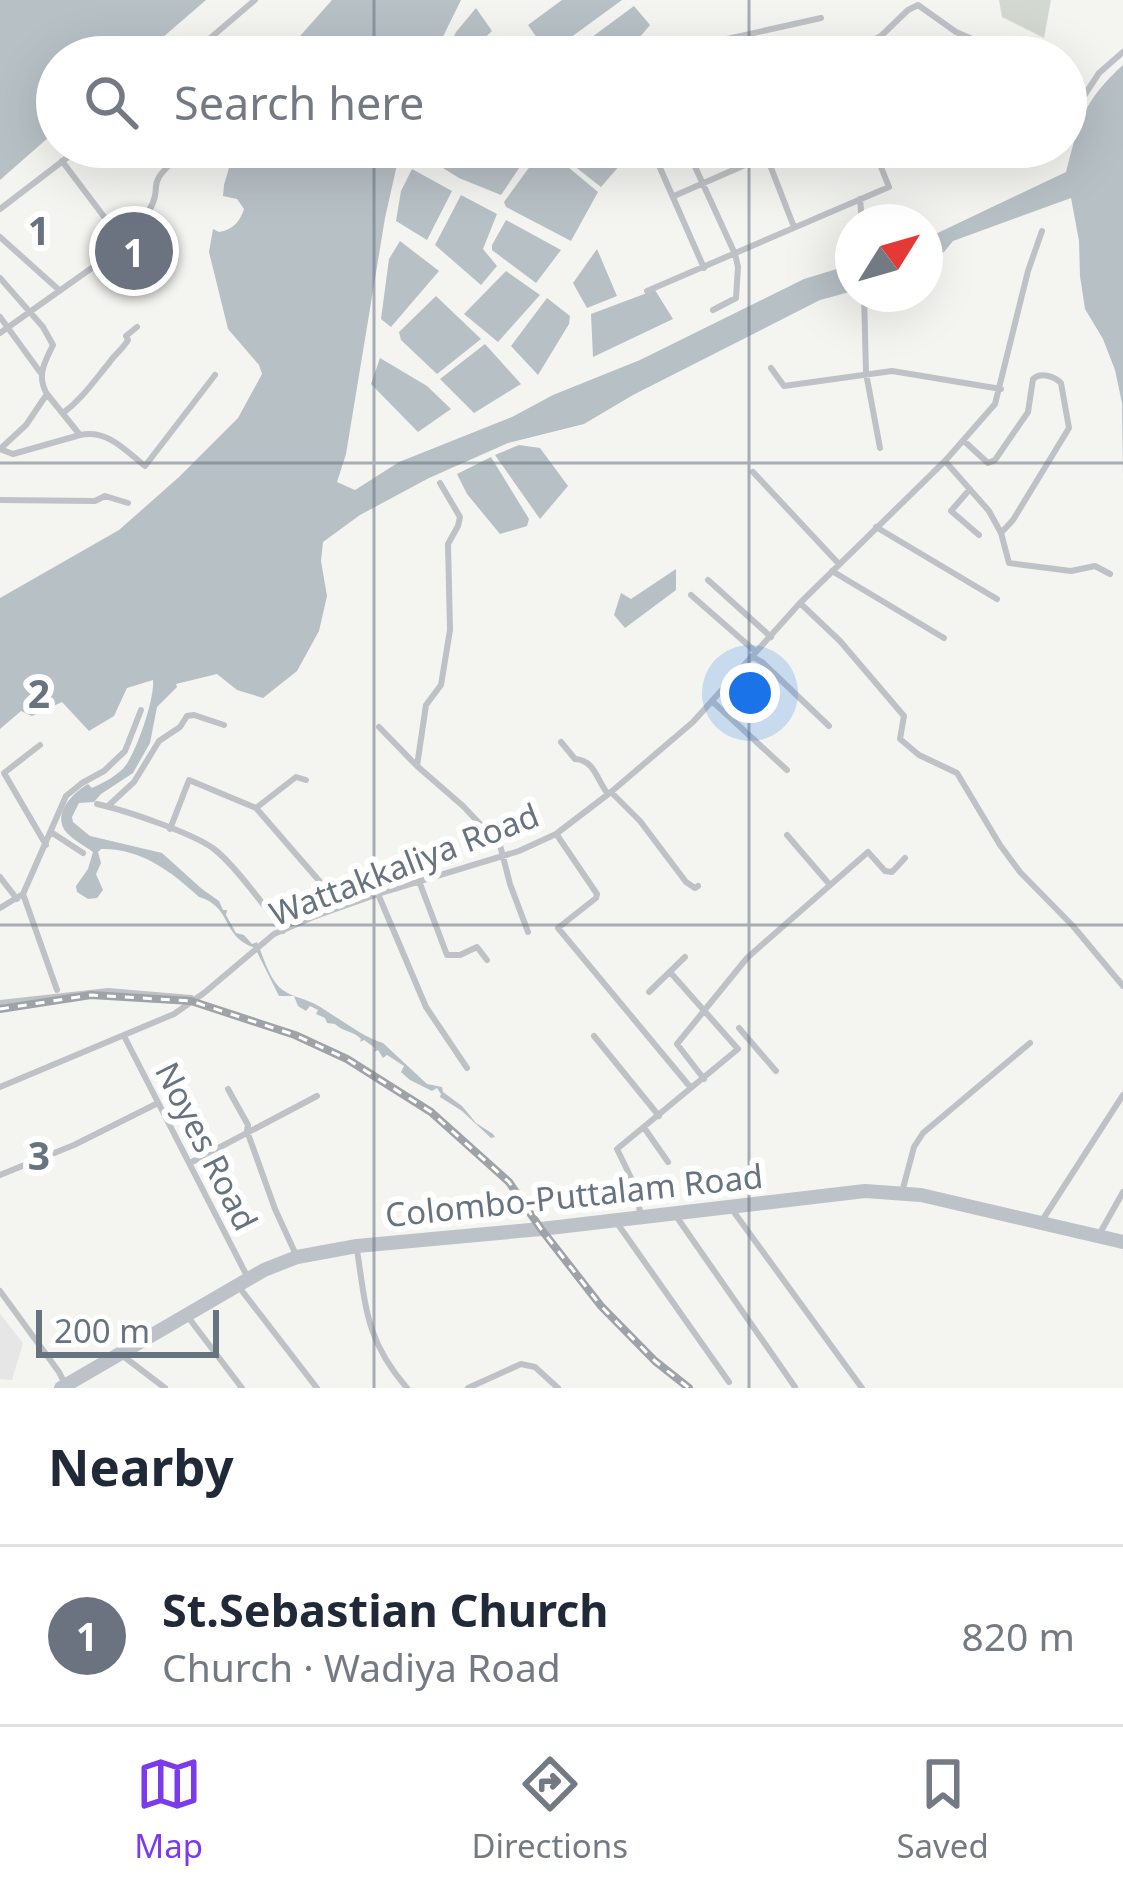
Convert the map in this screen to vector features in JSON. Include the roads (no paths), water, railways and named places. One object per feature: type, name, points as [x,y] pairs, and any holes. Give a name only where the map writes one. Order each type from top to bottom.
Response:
[{"type":"highway","name":"Colombo-Puttalam Road","points":[[65,1387],[242,1281],[297,1257],[357,1246],[865,1191],[964,1203],[1123,1241]]},
{"type":"street","points":[[214,36],[255,0]]},
{"type":"street","points":[[881,36],[918,5],[965,36]]},
{"type":"street","points":[[744,36],[821,18]]},
{"type":"street","points":[[1087,91],[1123,52]]},
{"type":"street","points":[[0,209],[53,168]]},
{"type":"street","points":[[67,168],[108,222],[120,226],[146,214],[168,168]]},
{"type":"street","points":[[660,168],[704,268]]},
{"type":"street","points":[[696,168],[735,254],[737,295],[713,310]]},
{"type":"street","points":[[673,197],[732,168]]},
{"type":"street","points":[[772,168],[795,228]]},
{"type":"street","points":[[647,291],[890,187],[882,168]]},
{"type":"street","points":[[860,199],[860,204]]},
{"type":"street","points":[[0,333],[96,265],[106,244],[108,222]]},
{"type":"street","name":"Wattakkaliya Road","points":[[0,1087],[174,1014],[283,931],[378,893],[556,835],[610,793],[693,722],[800,604],[964,441],[995,404],[1042,231]]},
{"type":"street","points":[[0,237],[59,290]]},
{"type":"street","points":[[0,278],[53,345],[41,373]]},
{"type":"street","points":[[864,312],[866,373],[880,448]]},
{"type":"street","points":[[0,317],[41,373],[44,391],[80,435]]},
{"type":"street","points":[[62,413],[79,402],[137,327]]},
{"type":"street","points":[[771,368],[784,386],[892,370],[1001,389]]},
{"type":"street","points":[[47,394],[26,425],[0,449],[14,454],[96,432],[145,466],[215,375]]},
{"type":"street","points":[[964,441],[988,463],[995,460],[1028,412],[1033,379],[1044,375],[1061,383],[1069,428],[1001,533]]},
{"type":"street","points":[[945,460],[989,511],[1010,563],[1071,571],[1096,566],[1110,574]]},
{"type":"street","points":[[753,472],[836,567],[944,638]]},
{"type":"street","points":[[417,766],[426,705],[441,686],[450,630],[448,544],[460,518],[440,483]]},
{"type":"street","points":[[970,489],[951,511],[979,535]]},
{"type":"street","points":[[0,500],[95,501],[105,496],[128,502]]},
{"type":"street","points":[[876,527],[997,599]]},
{"type":"street","points":[[708,580],[771,637]]},
{"type":"street","points":[[691,596],[829,726]]},
{"type":"street","points":[[800,604],[840,641],[904,716],[900,739],[919,755],[957,773],[1020,872],[1123,986]]},
{"type":"street","points":[[712,701],[788,770]]},
{"type":"street","points":[[0,908],[20,897],[66,796],[125,751],[141,710]]},
{"type":"street","points":[[111,807],[160,741],[180,728],[187,716],[224,725]]},
{"type":"street","points":[[379,727],[500,845],[528,932]]},
{"type":"street","points":[[561,742],[575,759],[593,767],[686,882],[698,886]]},
{"type":"street","points":[[40,745],[4,773],[46,845]]},
{"type":"street","points":[[256,808],[296,777],[306,780]]},
{"type":"street","points":[[170,829],[189,780],[256,808],[342,907]]},
{"type":"street","points":[[98,804],[214,849],[283,931]]},
{"type":"street","points":[[51,832],[83,853]]},
{"type":"street","points":[[556,835],[597,894],[558,928],[691,1088]]},
{"type":"street","points":[[787,835],[830,885]]},
{"type":"street","points":[[704,1078],[677,1045],[747,958],[868,853],[885,871],[896,869],[905,858]]},
{"type":"street","points":[[0,877],[20,897],[57,990]]},
{"type":"street","points":[[419,881],[447,956],[460,956],[477,946],[487,960]]},
{"type":"street","points":[[378,893],[419,994],[467,1068]]},
{"type":"street","points":[[649,992],[685,957]]},
{"type":"street","points":[[670,972],[738,1049]]},
{"type":"street","points":[[0,1004],[108,991],[194,999]]},
{"type":"street","points":[[739,1028],[776,1071]]},
{"type":"street","name":"Noyes Road","points":[[124,1036],[190,1163],[242,1281],[316,1388]]},
{"type":"street","points":[[594,1036],[659,1116]]},
{"type":"street","points":[[641,1216],[634,1184],[617,1149],[749,1040]]},
{"type":"street","points":[[902,1192],[922,1132],[1030,1043]]},
{"type":"street","points":[[228,1089],[248,1125],[268,1191],[297,1257]]},
{"type":"street","points":[[1042,1223],[1123,1095]]},
{"type":"street","points":[[190,1163],[316,1096]]},
{"type":"street","points":[[0,1175],[74,1145],[158,1102]]},
{"type":"street","points":[[645,1129],[668,1162]]},
{"type":"street","points":[[1099,1236],[1123,1192]]},
{"type":"street","points":[[729,1206],[862,1388]]},
{"type":"street","points":[[674,1213],[795,1387]]},
{"type":"street","points":[[615,1220],[729,1382]]},
{"type":"street","points":[[357,1246],[374,1340],[406,1388]]},
{"type":"street","points":[[0,1291],[65,1387]]},
{"type":"street","points":[[186,1314],[242,1388]]},
{"type":"street","points":[[120,1354],[164,1388]]},
{"type":"street","points":[[468,1388],[521,1364],[535,1367],[558,1388]]},
{"type":"railway","points":[[0,1009],[91,995],[191,1001],[295,1035],[347,1059],[431,1112],[509,1182],[601,1306],[689,1388]]},
{"type":"place","name":"St.Sebastian Church","points":[[134,251]]}]
